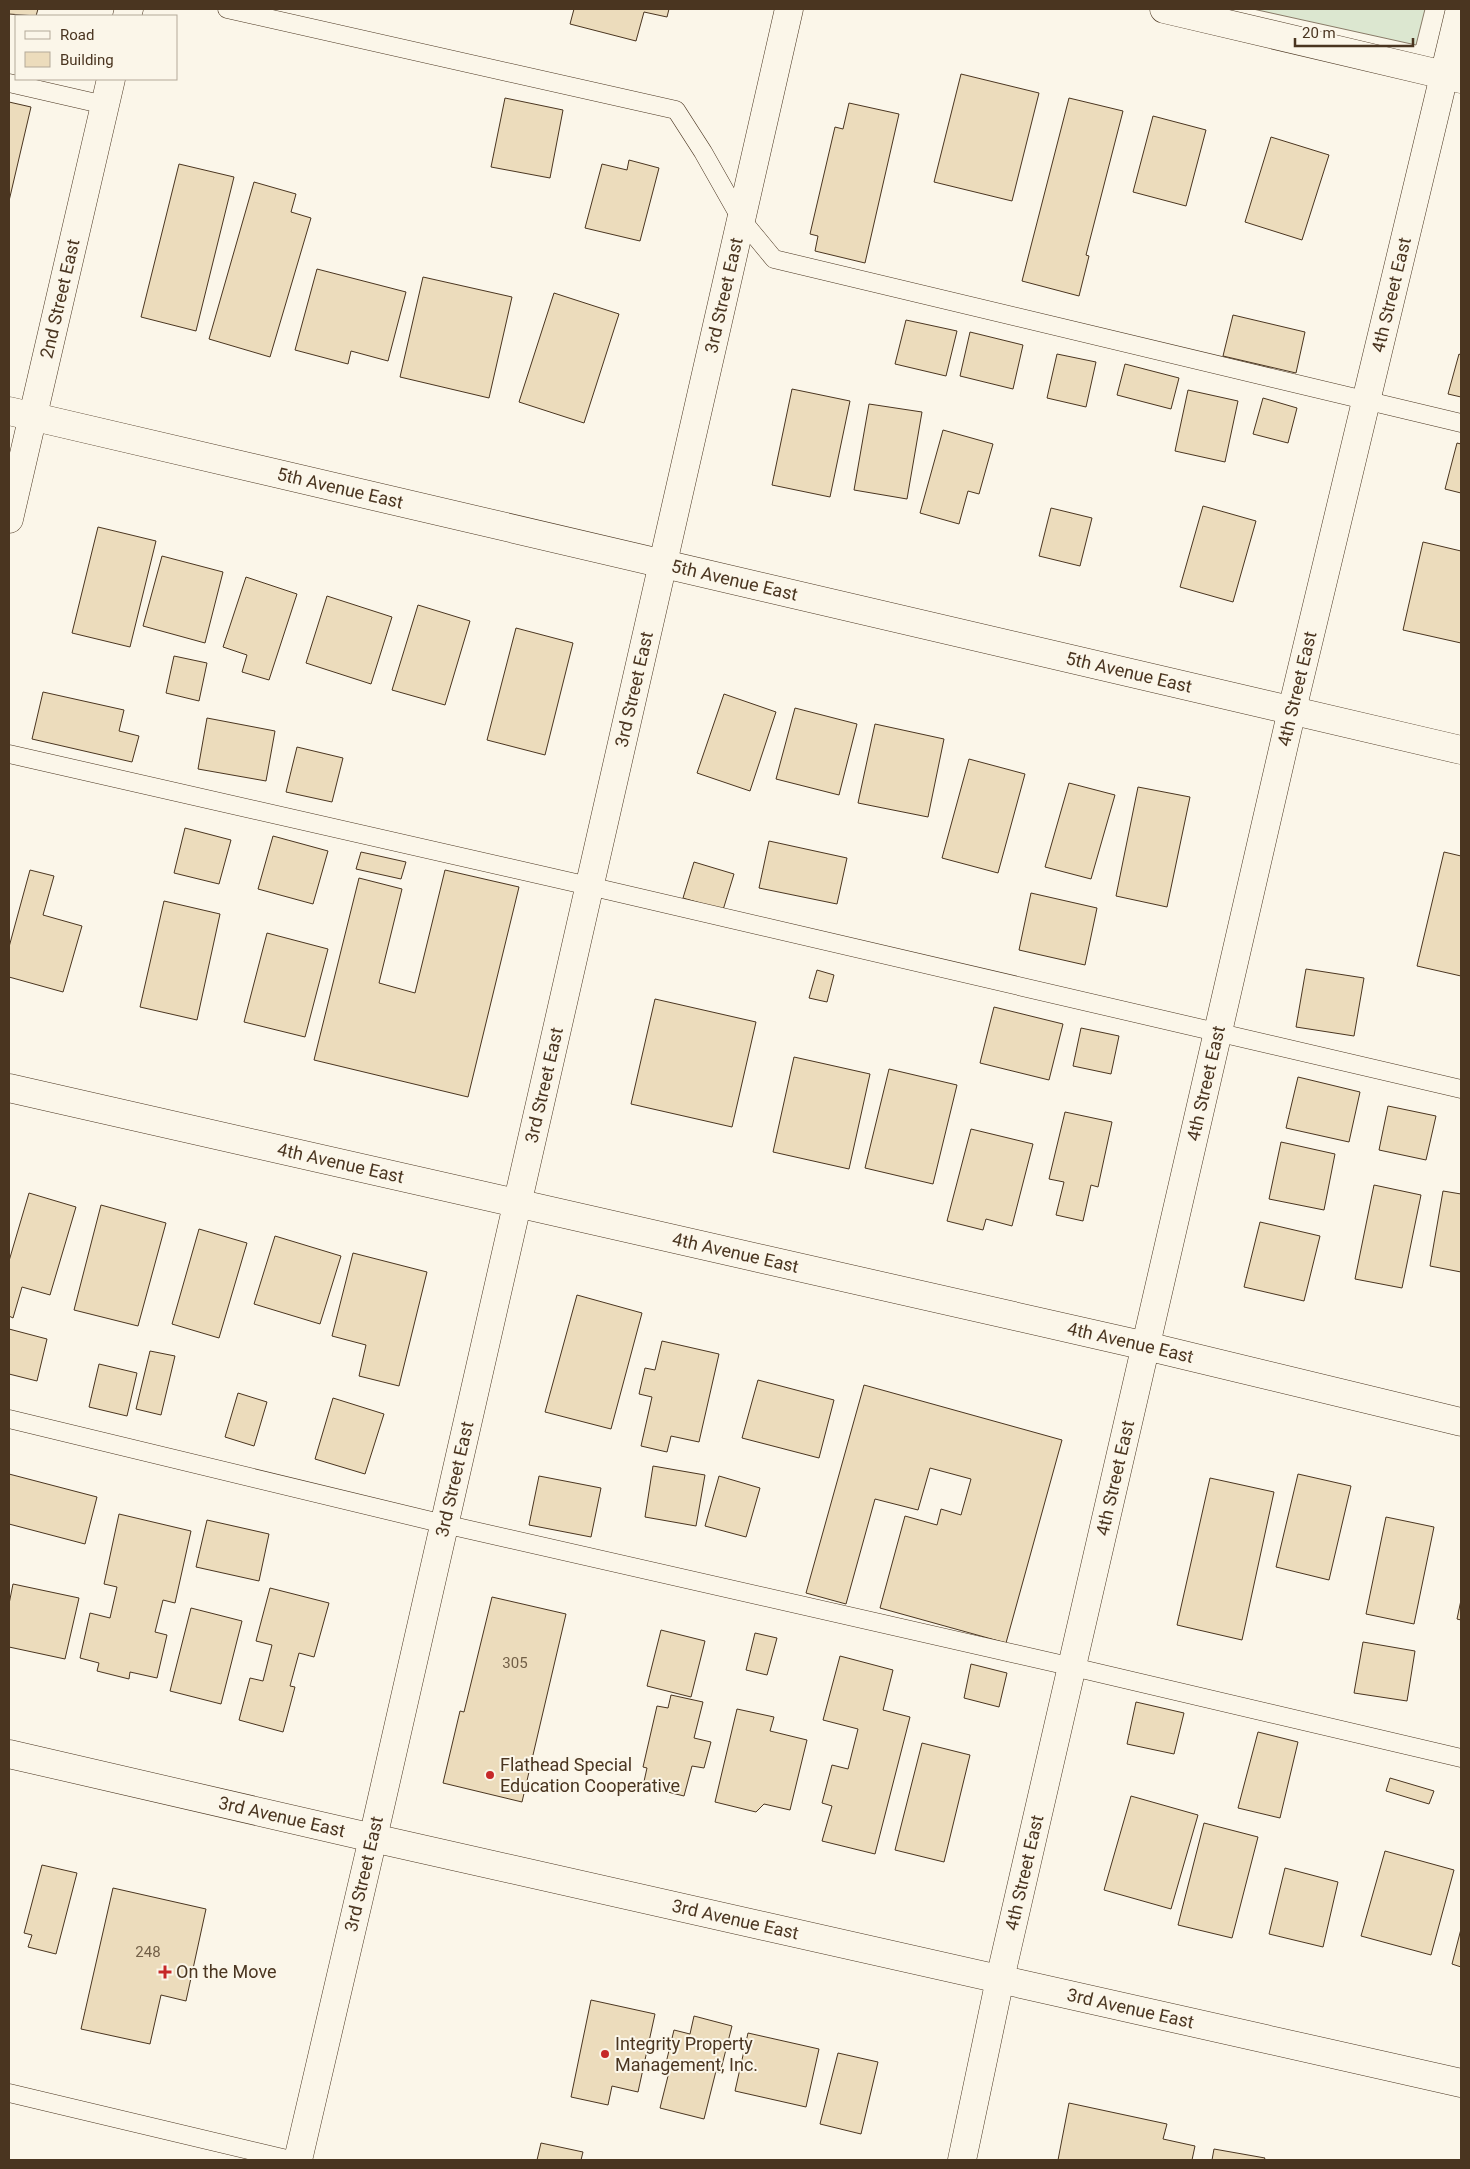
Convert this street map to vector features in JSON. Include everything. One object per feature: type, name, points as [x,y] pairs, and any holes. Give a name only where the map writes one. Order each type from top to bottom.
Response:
[{"type":"street","name":"3rd Street East","points":[[298,2160],[789,9]]},
{"type":"street","points":[[1164,9],[1453,77]]},
{"type":"street","name":"4th Street East","points":[[962,2160],[1000,1979],[1292,710],[1366,402],[1453,77],[1460,9]]},
{"type":"street","name":"2nd Street East","points":[[9,519],[21,414],[111,80]]},
{"type":"street","name":"5th Avenue East","points":[[21,414],[1461,750]]},
{"type":"street","name":"4th Avenue East","points":[[9,1088],[1146,1346],[1461,1422]]},
{"type":"street","name":"3rd Avenue East","points":[[9,1754],[1461,2083]]},
{"type":"lane","points":[[227,9],[676,110],[703,152],[741,219],[774,259],[1366,402],[1461,423]]},
{"type":"lane","points":[[9,83],[105,105]]},
{"type":"lane","points":[[9,754],[589,886],[1461,1090]]},
{"type":"lane","points":[[9,1419],[444,1524],[1461,1758]]},
{"type":"lane","points":[[9,2093],[292,2160]]},
{"type":"green space","points":[[1253,9],[1425,9],[1416,45]]},
{"type":"building","points":[[9,9],[38,9],[36,15],[9,14]]},
{"type":"building","points":[[574,9],[669,9],[667,17],[644,12],[636,41],[570,24]]},
{"type":"building","points":[[961,74],[1039,93],[1012,201],[934,182]]},
{"type":"building","points":[[505,98],[563,110],[550,178],[491,167]]},
{"type":"building","points":[[1069,98],[1123,111],[1086,255],[1089,256],[1079,296],[1022,281]]},
{"type":"building","points":[[9,102],[31,107],[9,201]]},
{"type":"building","points":[[849,103],[899,114],[865,263],[815,251],[818,236],[810,234],[835,127],[843,129]]},
{"type":"building","points":[[1153,116],[1206,130],[1186,206],[1133,192]]},
{"type":"building","points":[[1271,137],[1329,155],[1302,240],[1245,222]]},
{"type":"building","points":[[629,160],[659,168],[640,241],[585,228],[602,164],[627,170]]},
{"type":"building","points":[[179,164],[234,177],[196,331],[141,317]]},
{"type":"building","points":[[254,182],[296,194],[291,212],[311,218],[270,357],[209,339]]},
{"type":"building","points":[[317,269],[406,292],[388,361],[351,351],[348,364],[295,350]]},
{"type":"building","points":[[423,277],[512,297],[489,398],[400,377]]},
{"type":"building","points":[[554,293],[619,314],[584,423],[519,402]]},
{"type":"building","points":[[1233,315],[1305,332],[1296,373],[1223,356]]},
{"type":"building","points":[[906,320],[957,331],[946,376],[895,364]]},
{"type":"building","points":[[970,332],[1023,345],[1013,389],[960,376]]},
{"type":"building","points":[[1057,354],[1096,362],[1086,407],[1047,398]]},
{"type":"building","points":[[1459,354],[1461,355],[1461,397],[1448,394]]},
{"type":"building","points":[[1125,364],[1179,378],[1171,409],[1117,395]]},
{"type":"building","points":[[792,389],[850,401],[830,497],[772,485]]},
{"type":"building","points":[[1188,390],[1238,401],[1225,462],[1175,451]]},
{"type":"building","points":[[1263,398],[1297,408],[1288,443],[1253,434]]},
{"type":"building","points":[[869,404],[922,412],[907,499],[854,490]]},
{"type":"building","points":[[943,430],[993,444],[979,494],[968,491],[959,524],[920,513]]},
{"type":"building","points":[[1457,443],[1461,444],[1461,493],[1445,489]]},
{"type":"building","points":[[1203,506],[1256,521],[1233,602],[1180,587]]},
{"type":"building","points":[[1051,508],[1092,518],[1080,566],[1039,556]]},
{"type":"building","points":[[98,527],[156,541],[130,647],[72,633]]},
{"type":"building","points":[[1423,542],[1461,551],[1461,643],[1403,630]]},
{"type":"building","points":[[162,556],[223,572],[205,643],[143,626]]},
{"type":"building","points":[[246,577],[297,594],[269,680],[242,672],[247,655],[223,647]]},
{"type":"building","points":[[327,596],[392,617],[371,684],[306,663]]},
{"type":"building","points":[[418,605],[470,621],[445,705],[392,690]]},
{"type":"building","points":[[516,628],[573,643],[545,755],[487,740]]},
{"type":"building","points":[[174,656],[207,663],[199,701],[166,693]]},
{"type":"building","points":[[43,692],[124,710],[119,731],[139,736],[132,762],[32,739]]},
{"type":"building","points":[[724,694],[776,712],[750,791],[697,773]]},
{"type":"building","points":[[795,708],[857,724],[839,795],[776,779]]},
{"type":"building","points":[[207,718],[275,731],[266,781],[198,769]]},
{"type":"building","points":[[875,724],[944,739],[928,817],[858,803]]},
{"type":"building","points":[[297,747],[343,758],[332,802],[286,792]]},
{"type":"building","points":[[969,759],[1025,774],[998,873],[942,858]]},
{"type":"building","points":[[1069,783],[1115,795],[1091,879],[1045,867]]},
{"type":"building","points":[[1138,787],[1190,797],[1167,907],[1116,896]]},
{"type":"building","points":[[185,828],[231,840],[219,884],[174,873]]},
{"type":"building","points":[[273,836],[328,851],[313,904],[258,889]]},
{"type":"building","points":[[769,841],[847,858],[837,904],[759,888]]},
{"type":"building","points":[[361,852],[406,862],[401,879],[356,869]]},
{"type":"building","points":[[1444,852],[1461,856],[1461,976],[1417,966]]},
{"type":"building","points":[[694,862],[734,874],[723,910],[683,898]]},
{"type":"building","points":[[30,870],[54,876],[43,915],[82,926],[63,992],[9,977],[9,947]]},
{"type":"building","points":[[445,870],[519,887],[468,1097],[314,1060],[359,878],[402,889],[379,983],[415,993]]},
{"type":"building","points":[[1031,893],[1097,908],[1085,965],[1019,950]]},
{"type":"building","points":[[164,901],[220,914],[197,1020],[140,1007]]},
{"type":"building","points":[[267,933],[328,949],[305,1037],[244,1022]]},
{"type":"building","points":[[1306,969],[1364,978],[1354,1036],[1296,1027]]},
{"type":"building","points":[[817,970],[834,975],[827,1002],[809,998]]},
{"type":"building","points":[[655,999],[756,1022],[732,1127],[631,1104]]},
{"type":"building","points":[[994,1007],[1063,1024],[1049,1080],[980,1063]]},
{"type":"building","points":[[1081,1028],[1119,1036],[1111,1074],[1073,1066]]},
{"type":"building","points":[[794,1057],[870,1074],[849,1169],[773,1152]]},
{"type":"building","points":[[889,1069],[957,1085],[933,1184],[865,1168]]},
{"type":"building","points":[[1298,1077],[1360,1092],[1349,1142],[1286,1128]]},
{"type":"building","points":[[1388,1106],[1436,1116],[1426,1160],[1379,1150]]},
{"type":"building","points":[[1065,1112],[1112,1122],[1098,1187],[1091,1185],[1083,1221],[1056,1215],[1064,1182],[1049,1179]]},
{"type":"building","points":[[971,1129],[1033,1144],[1012,1226],[986,1219],[983,1230],[947,1221]]},
{"type":"building","points":[[1281,1142],[1335,1154],[1324,1210],[1269,1199]]},
{"type":"building","points":[[1374,1185],[1421,1195],[1402,1288],[1355,1279]]},
{"type":"building","points":[[1443,1191],[1461,1194],[1461,1272],[1430,1266]]},
{"type":"building","points":[[29,1193],[76,1207],[50,1295],[22,1287],[13,1318],[9,1316],[9,1261]]},
{"type":"building","points":[[101,1205],[166,1223],[138,1326],[74,1310]]},
{"type":"building","points":[[1260,1222],[1320,1236],[1304,1301],[1244,1287]]},
{"type":"building","points":[[199,1229],[247,1243],[219,1338],[172,1324]]},
{"type":"building","points":[[275,1236],[341,1256],[320,1324],[254,1304]]},
{"type":"building","points":[[353,1253],[427,1272],[399,1386],[359,1376],[366,1345],[332,1336]]},
{"type":"building","points":[[577,1295],[642,1313],[611,1429],[545,1412]]},
{"type":"building","points":[[9,1329],[47,1339],[37,1381],[9,1374]]},
{"type":"building","points":[[662,1341],[719,1354],[699,1442],[671,1436],[667,1452],[641,1446],[652,1397],[639,1394],[645,1368],[655,1370]]},
{"type":"building","points":[[150,1351],[175,1356],[161,1415],[136,1409]]},
{"type":"building","points":[[99,1364],[137,1373],[127,1416],[89,1407]]},
{"type":"building","points":[[758,1380],[834,1400],[819,1458],[742,1438]]},
{"type":"building","points":[[864,1385],[1062,1440],[1006,1643],[880,1608],[905,1516],[937,1525],[941,1509],[961,1515],[971,1479],[930,1468],[918,1510],[875,1499],[846,1604],[806,1593]]},
{"type":"building","points":[[238,1393],[267,1402],[254,1446],[225,1437]]},
{"type":"building","points":[[333,1398],[384,1414],[365,1474],[315,1459]]},
{"type":"building","points":[[653,1466],[705,1475],[696,1526],[645,1517]]},
{"type":"building","points":[[9,1474],[97,1497],[85,1544],[9,1524]]},
{"type":"building","points":[[1298,1474],[1351,1486],[1329,1580],[1276,1567]]},
{"type":"building","points":[[539,1476],[601,1488],[591,1537],[529,1525]]},
{"type":"building","points":[[719,1476],[760,1488],[746,1537],[705,1526]]},
{"type":"building","points":[[1210,1478],[1274,1492],[1242,1640],[1177,1625]]},
{"type":"building","points":[[119,1514],[191,1531],[175,1603],[163,1600],[155,1632],[167,1635],[157,1678],[130,1672],[129,1679],[97,1671],[99,1663],[80,1658],[90,1613],[110,1618],[117,1587],[104,1584]]},
{"type":"building","points":[[1386,1517],[1434,1527],[1414,1624],[1366,1614]]},
{"type":"building","points":[[207,1520],[269,1534],[259,1581],[196,1567]]},
{"type":"building","points":[[13,1584],[79,1598],[65,1659],[9,1647],[9,1604]]},
{"type":"building","points":[[270,1588],[329,1603],[314,1657],[299,1653],[290,1686],[295,1687],[283,1732],[239,1720],[250,1678],[263,1681],[272,1645],[256,1641]]},
{"type":"building","points":[[492,1597],[566,1614],[522,1802],[443,1783],[460,1711],[464,1712]]},
{"type":"building","points":[[1461,1600],[1461,1620],[1457,1619]]},
{"type":"building","points":[[191,1608],[242,1621],[221,1704],[170,1691]]},
{"type":"building","points":[[661,1630],[705,1641],[691,1697],[647,1686]]},
{"type":"building","points":[[755,1633],[777,1638],[767,1675],[746,1670]]},
{"type":"building","points":[[1363,1642],[1415,1651],[1407,1701],[1354,1693]]},
{"type":"building","points":[[840,1656],[893,1670],[883,1710],[910,1717],[875,1854],[822,1841],[832,1806],[822,1803],[832,1765],[848,1769],[858,1729],[823,1720]]},
{"type":"building","points":[[971,1664],[1007,1673],[999,1707],[964,1698]]},
{"type":"building","points":[[671,1695],[703,1702],[694,1738],[711,1742],[704,1768],[692,1766],[684,1796],[643,1786],[647,1768],[643,1767],[657,1706],[668,1708]]},
{"type":"building","points":[[1136,1702],[1184,1713],[1174,1754],[1127,1744]]},
{"type":"building","points":[[737,1709],[774,1717],[770,1731],[807,1740],[790,1810],[764,1804],[756,1812],[715,1802]]},
{"type":"building","points":[[1258,1732],[1298,1742],[1280,1818],[1238,1808]]},
{"type":"building","points":[[922,1743],[970,1755],[944,1862],[895,1850]]},
{"type":"building","points":[[1390,1778],[1434,1791],[1429,1804],[1386,1791]]},
{"type":"building","points":[[1131,1796],[1198,1815],[1171,1909],[1104,1890]]},
{"type":"building","points":[[1204,1823],[1258,1837],[1232,1938],[1178,1925]]},
{"type":"building","points":[[1385,1851],[1454,1870],[1431,1955],[1361,1936]]},
{"type":"building","points":[[42,1865],[77,1873],[56,1954],[28,1947],[32,1935],[24,1933]]},
{"type":"building","points":[[1285,1868],[1338,1882],[1323,1947],[1269,1934]]},
{"type":"building","points":[[113,1888],[206,1909],[186,2001],[161,1995],[150,2044],[81,2029]]},
{"type":"building","points":[[1461,1929],[1461,1967],[1452,1964]]},
{"type":"building","points":[[591,2000],[655,2014],[638,2092],[612,2086],[608,2105],[571,2097]]},
{"type":"building","points":[[694,2016],[732,2026],[720,2073],[716,2071],[704,2119],[660,2108],[671,2064],[666,2063],[674,2030],[690,2034]]},
{"type":"building","points":[[748,2033],[819,2049],[806,2107],[735,2091]]},
{"type":"building","points":[[838,2053],[878,2062],[861,2134],[820,2124]]},
{"type":"building","points":[[1069,2103],[1167,2124],[1163,2139],[1195,2146],[1192,2160],[1058,2160]]},
{"type":"building","points":[[541,2143],[583,2152],[581,2160],[537,2160]]},
{"type":"building","points":[[1214,2149],[1265,2158],[1264,2160],[1212,2160]]},
{"type":"place","name":"Flathead Special Education Cooperative","points":[[490,1775]]},
{"type":"place","name":"On the Move","points":[[165,1972]]},
{"type":"place","name":"Integrity Property Management, Inc.","points":[[605,2054]]}]
